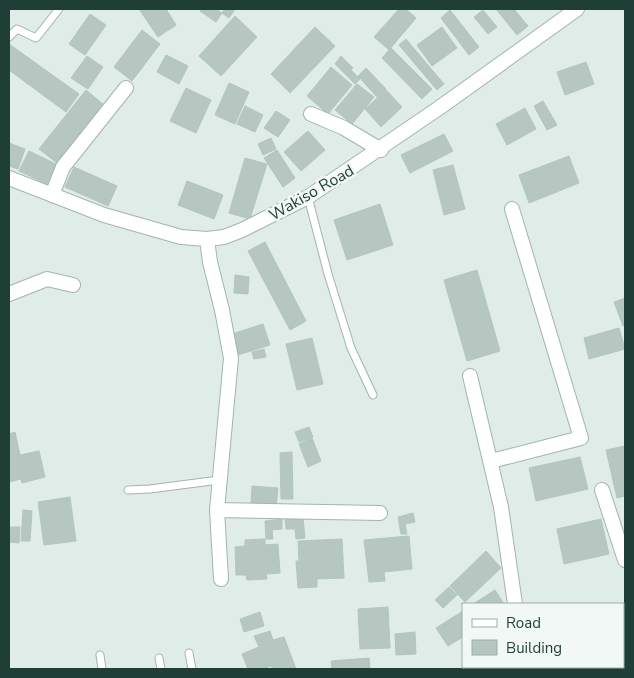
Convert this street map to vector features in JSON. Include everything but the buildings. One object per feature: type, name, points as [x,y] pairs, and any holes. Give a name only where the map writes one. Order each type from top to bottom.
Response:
[{"type":"street","name":"Wakiso Road","points":[[9,178],[104,215],[172,235],[207,239],[224,237],[308,197],[381,150],[577,9]]},
{"type":"street","points":[[52,195],[63,167],[126,88]]},
{"type":"street","points":[[310,114],[344,128],[381,150]]},
{"type":"street","points":[[491,461],[581,438],[512,209]]},
{"type":"street","points":[[207,239],[210,262],[231,358],[217,510],[221,578]]},
{"type":"street","points":[[9,294],[47,279],[73,285]]},
{"type":"street","points":[[470,376],[501,507],[515,603]]},
{"type":"street","points":[[602,490],[625,560]]},
{"type":"street","points":[[217,510],[380,513]]},
{"type":"lane","points":[[9,37],[17,29],[36,38],[59,9]]},
{"type":"lane","points":[[308,197],[328,274],[351,348],[373,395]]},
{"type":"lane","points":[[128,490],[219,480]]},
{"type":"lane","points":[[189,653],[192,669]]},
{"type":"lane","points":[[100,655],[102,669]]},
{"type":"lane","points":[[159,658],[161,669]]}]
